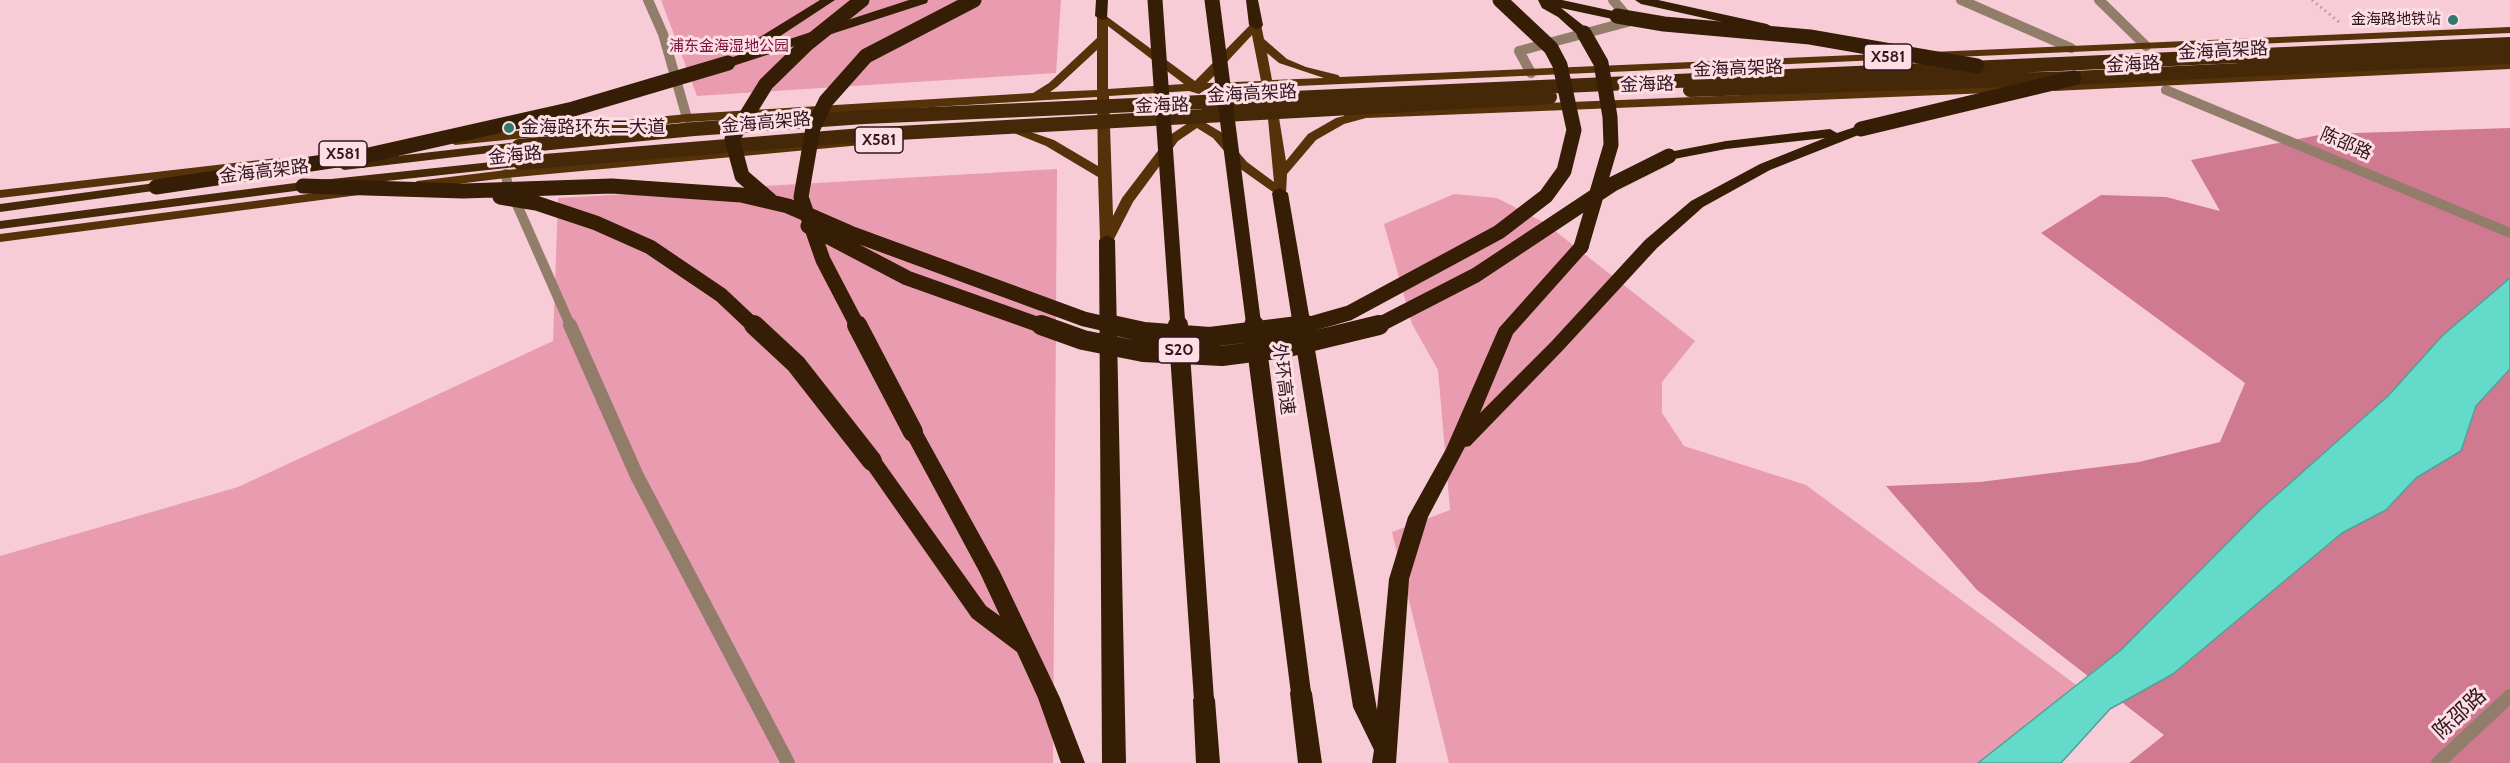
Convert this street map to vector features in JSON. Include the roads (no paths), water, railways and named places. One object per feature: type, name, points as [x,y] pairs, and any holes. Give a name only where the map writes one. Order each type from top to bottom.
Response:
[{"type":"highway","points":[[728,63],[772,33],[829,0]]},
{"type":"highway","points":[[862,0],[807,44],[766,84],[732,139],[741,176],[785,212],[907,278],[1083,340],[1143,352],[1222,356],[1284,348],[1377,327],[1476,275],[1613,184],[1669,156],[1726,146],[1861,129],[2074,78]]},
{"type":"highway","points":[[156,187],[364,156],[573,109],[728,63],[922,0]]},
{"type":"highway","points":[[974,0],[866,56],[826,101],[813,128],[801,197],[824,260],[913,432],[990,572],[1027,648],[1073,763]]},
{"type":"highway","points":[[1102,0],[1102,16]]},
{"type":"highway","name":"S20","points":[[1155,0],[1208,763]]},
{"type":"highway","name":"外环高速","points":[[1212,0],[1310,763]]},
{"type":"highway","points":[[1252,0],[1256,25]]},
{"type":"highway","points":[[303,186],[463,191],[612,186],[741,195],[788,206],[850,233],[1084,320],[1144,332],[1210,336],[1299,327],[1349,313],[1499,232],[1546,196],[1564,171],[1574,130],[1560,65],[1551,48],[1500,0]]},
{"type":"highway","points":[[1383,754],[1399,579],[1418,517],[1455,449],[1505,332],[1581,248],[1611,145],[1610,117],[1601,63],[1584,33],[1563,14],[1539,0]]},
{"type":"highway","points":[[1544,0],[1664,24],[1810,37]]},
{"type":"highway","points":[[1641,0],[1810,37],[1977,66]]},
{"type":"highway","name":"金海高架路","points":[[0,208],[156,187],[519,146],[694,129],[842,119],[1977,66],[2510,44]]},
{"type":"highway","name":"金海高架路","points":[[0,225],[303,186],[520,163],[874,134],[1664,91],[2074,78],[2510,57]]},
{"type":"highway","points":[[1455,449],[1557,346],[1652,244],[1697,204],[1765,167],[1861,129]]},
{"type":"highway","points":[[463,191],[536,203],[596,223],[650,247],[720,294],[796,364],[872,462],[979,612],[1027,648]]},
{"type":"highway","points":[[1280,193],[1364,707],[1383,754]]},
{"type":"highway","points":[[1107,240],[1114,763]]},
{"type":"main road","points":[[1102,16],[1107,240]]},
{"type":"main road","points":[[1102,16],[1125,36],[1196,87],[1214,104],[1257,119]]},
{"type":"main road","points":[[1256,25],[1274,119],[1281,174],[1280,193]]},
{"type":"main road","points":[[1132,125],[1170,106],[1196,87],[1256,25]]},
{"type":"main road","name":"金海路","points":[[0,195],[508,135],[687,118],[1196,87],[2510,30]]},
{"type":"main road","points":[[1037,96],[1053,85],[1102,39]]},
{"type":"main road","points":[[1259,40],[1283,61],[1302,69],[1348,81]]},
{"type":"main road","name":"金海路","points":[[0,238],[135,219],[506,174],[1010,129],[1196,123],[2510,66]]},
{"type":"main road","points":[[1107,240],[1127,201],[1174,138],[1196,123],[1214,104],[1250,85]]},
{"type":"main road","points":[[1135,91],[1170,106],[1217,135],[1243,165],[1280,193]]},
{"type":"main road","points":[[1281,174],[1312,137],[1340,121],[1395,113]]},
{"type":"main road","points":[[1010,129],[1050,143],[1104,176]]},
{"type":"street","points":[[648,0],[663,34],[687,118]]},
{"type":"street","points":[[1531,73],[1519,51],[1631,21],[1613,0]]},
{"type":"street","points":[[1961,0],[2071,48]]},
{"type":"street","points":[[2099,0],[2146,46]]},
{"type":"street","name":"陈邵路","points":[[2166,90],[2510,233]]},
{"type":"street","points":[[506,174],[507,182],[637,476],[788,763]]},
{"type":"street","name":"陈邵路","points":[[2438,763],[2510,696]]},
{"type":"place","name":"金海路地铁站","points":[[2453,20]]},
{"type":"place","name":"金海路环东二大道","points":[[509,128]]},
{"type":"park label","name":"浦东金海湿地公园","points":[[729,47]]}]
